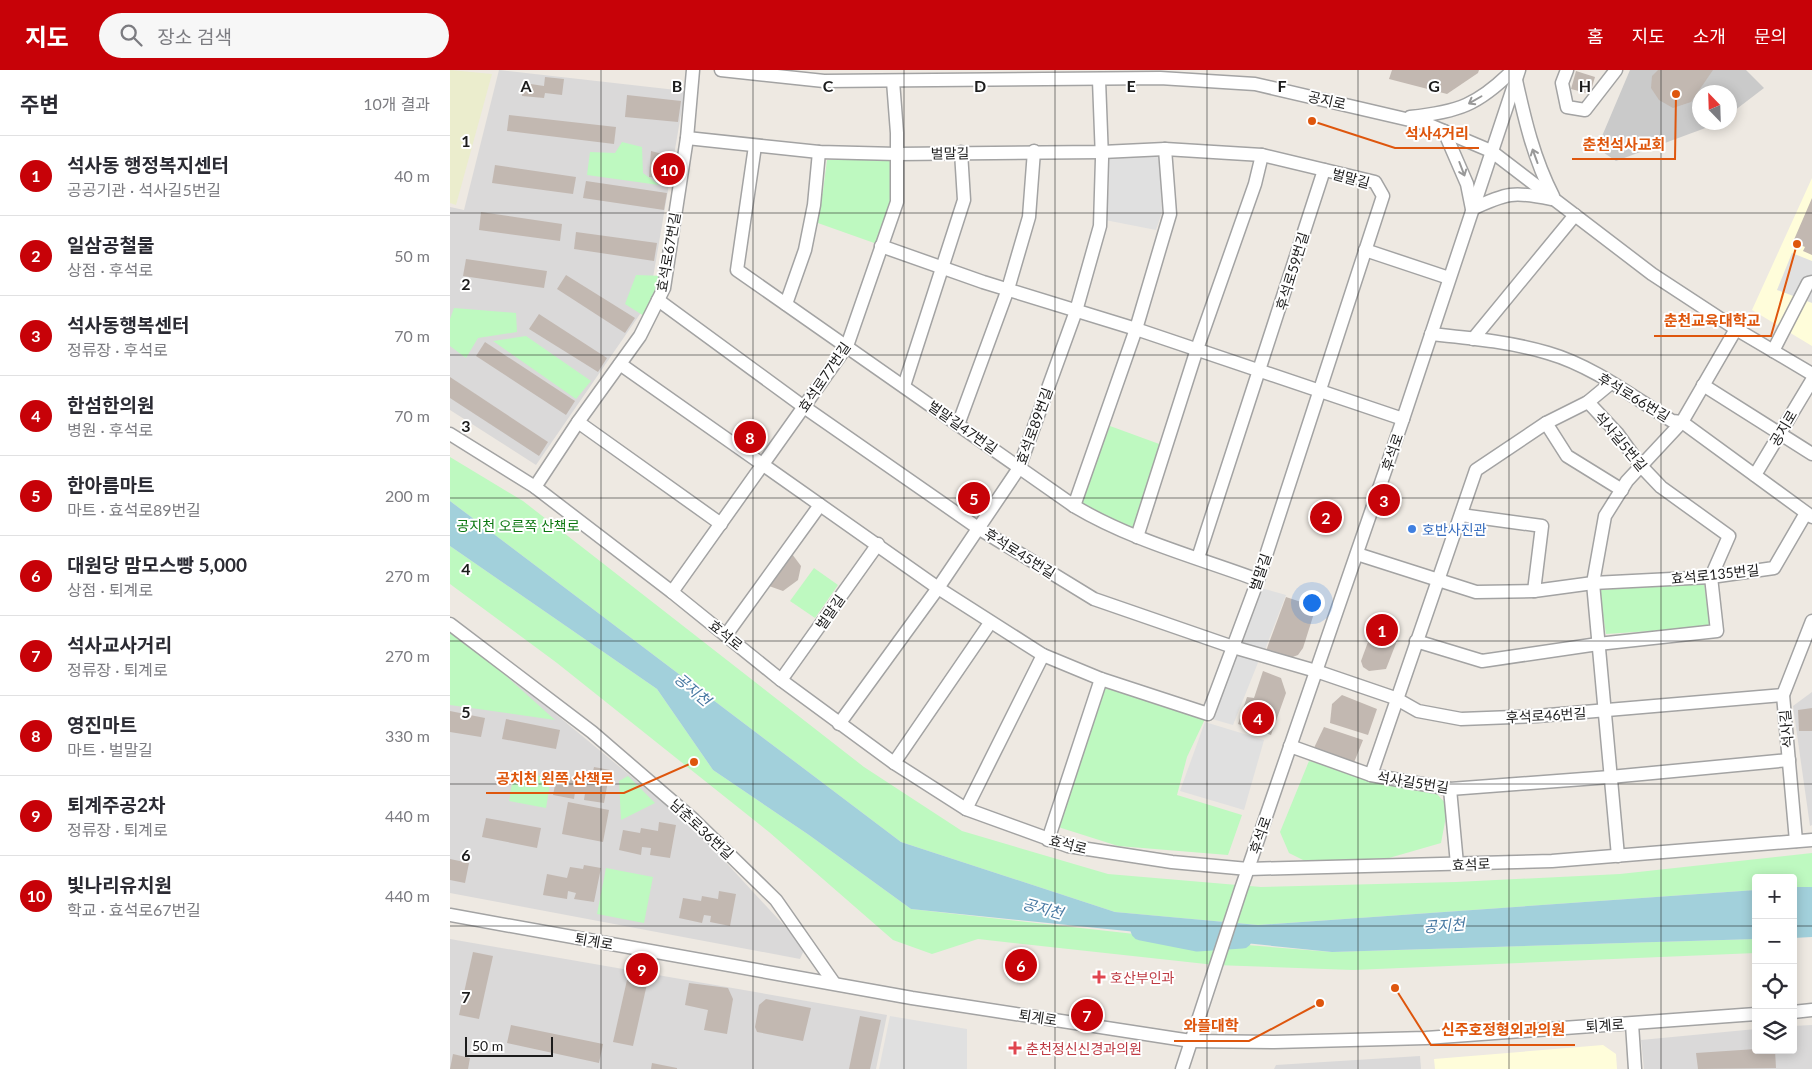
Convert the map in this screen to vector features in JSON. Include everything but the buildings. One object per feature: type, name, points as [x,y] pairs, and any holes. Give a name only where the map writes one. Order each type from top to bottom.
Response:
[{"type":"street","name":"효석로67번길","points":[[535,487],[578,422],[640,336],[664,288],[687,138],[693,70]]},
{"type":"street","name":"공지로","points":[[721,70],[824,81],[893,81],[956,76],[1025,75],[1099,80],[1160,78],[1255,84],[1401,118],[1444,131],[1491,151],[1652,274],[1736,330],[1812,374]]},
{"type":"street","points":[[1567,70],[1562,83],[1566,107],[1585,110],[1616,70]]},
{"type":"street","points":[[1401,118],[1456,110],[1516,73],[1532,149],[1540,170],[1556,200]]},
{"type":"street","name":"후석로","points":[[1191,1041],[1241,888],[1432,334],[1516,73]]},
{"type":"street","name":"효석로89번길","points":[[840,724],[938,588],[1019,468],[1076,312],[1100,226],[1102,152],[1099,80]]},
{"type":"street","name":"효석로77번길","points":[[672,592],[847,346],[897,202],[897,154],[893,81]]},
{"type":"street","points":[[1444,131],[1467,184],[1472,208],[1496,198],[1521,193],[1556,200]]},
{"type":"street","name":"벌말길","points":[[620,364],[938,588],[990,623],[1043,655],[1100,679],[1208,714],[1258,580],[1383,196],[1375,182],[1262,155],[1165,149],[1102,152],[1034,151],[897,154],[819,152],[687,138]]},
{"type":"street","name":"벌말길47번길","points":[[755,146],[738,270],[1074,506],[1096,519],[1137,537],[1258,580]]},
{"type":"street","points":[[1074,506],[1136,329],[1170,214],[1165,149]]},
{"type":"street","points":[[958,425],[1008,289],[1029,217],[1034,151]]},
{"type":"street","points":[[786,304],[805,250],[814,205],[819,152]]},
{"type":"street","points":[[904,386],[964,200],[961,152]]},
{"type":"street","points":[[1137,537],[1196,349],[1255,184],[1262,155]]},
{"type":"street","name":"후석로59번길","points":[[1198,558],[1260,372],[1324,170]]},
{"type":"street","points":[[1473,338],[1575,215]]},
{"type":"street","points":[[882,246],[1076,312],[1136,329],[1403,419]]},
{"type":"street","points":[[1365,250],[1449,278]]},
{"type":"street","points":[[1773,352],[1808,283],[1812,282]]},
{"type":"street","name":"후석로45번길","points":[[658,300],[804,407],[978,528],[1094,599],[1232,647],[1316,671]]},
{"type":"street","points":[[1618,856],[1593,583],[1605,516],[1641,466],[1682,422],[1736,330]]},
{"type":"street","name":"후석로66번길","points":[[1432,334],[1473,338],[1549,353],[1611,383],[1672,421],[1682,422],[1809,515]]},
{"type":"street","name":"공지로","points":[[1755,475],[1812,380]]},
{"type":"street","points":[[1588,402],[1611,383]]},
{"type":"street","points":[[1703,386],[1812,454]]},
{"type":"street","name":"석사길5번길","points":[[1711,577],[1728,536],[1661,487],[1588,402],[1546,423],[1476,470],[1395,698],[1370,775],[1450,789],[1610,777],[1789,760]]},
{"type":"street","points":[[578,422],[721,524]]},
{"type":"street","points":[[1546,423],[1566,456],[1622,490]]},
{"type":"street","name":"효석로","points":[[450,434],[535,487],[672,592],[781,680],[894,763],[966,809],[1068,846],[1153,859],[1248,869],[1552,861],[1812,840]]},
{"type":"street","points":[[726,635],[820,505]]},
{"type":"street","points":[[1461,515],[1542,526],[1534,591]]},
{"type":"street","name":"효석로135번길","points":[[1357,554],[1476,592],[1534,591],[1593,583],[1711,577],[1774,568],[1809,515]]},
{"type":"street","name":"벌말길","points":[[781,680],[878,544]]},
{"type":"street","points":[[1416,641],[1482,661],[1598,644],[1717,631],[1711,577]]},
{"type":"street","name":"석사길","points":[[1796,842],[1783,695],[1812,621]]},
{"type":"street","points":[[894,763],[990,623]]},
{"type":"street","name":"남춘로36번길","points":[[450,624],[592,732],[694,820],[776,900],[834,983]]},
{"type":"street","points":[[966,809],[1043,655]]},
{"type":"street","name":"후석로46번길","points":[[1316,671],[1395,698],[1418,711],[1461,719],[1604,711],[1783,695]]},
{"type":"street","points":[[1048,840],[1100,679]]},
{"type":"street","points":[[1290,746],[1370,775]]},
{"type":"street","points":[[1450,789],[1457,864]]},
{"type":"street","name":"퇴계로","points":[[450,915],[834,983],[1191,1041],[1274,1042],[1426,1038],[1752,1014]]},
{"type":"street","points":[[1797,1012],[1812,1010]]},
{"type":"street","name":"퇴계로","points":[[1632,1024],[1635,1069]]},
{"type":"street","points":[[1182,1069],[1191,1041]]},
{"type":"shaded area","points":[[499,70],[685,91],[649,301],[536,465],[450,410],[450,207],[464,210]]},
{"type":"shaded area","points":[[1630,70],[1746,70],[1764,88],[1737,109],[1737,85],[1692,85],[1692,130],[1700,130],[1616,161],[1597,148]]},
{"type":"shaded area","points":[[1109,154],[1159,154],[1162,212],[1156,230],[1105,220],[1109,188]]},
{"type":"shaded area","points":[[1812,178],[1812,346],[1752,310]]},
{"type":"shaded area","points":[[1792,253],[1812,261],[1812,303],[1777,290]]},
{"type":"shaded area","points":[[1258,587],[1286,595],[1264,652],[1238,643]]},
{"type":"shaded area","points":[[450,627],[695,829],[805,948],[800,959],[450,893]]},
{"type":"shaded area","points":[[1235,653],[1259,660],[1233,725],[1212,719]]},
{"type":"shaded area","points":[[1812,692],[1812,825],[1810,826],[1793,706]]},
{"type":"shaded area","points":[[1205,722],[1264,740],[1244,810],[1180,791]]},
{"type":"shaded area","points":[[450,939],[887,1015],[876,1069],[450,1069]]},
{"type":"shaded area","points":[[890,1016],[967,1029],[967,1069],[879,1069]]},
{"type":"shaded area","points":[[1812,1025],[1812,1069],[1644,1069],[1641,1040],[1752,1029],[1752,1054],[1797,1054],[1797,1026]]},
{"type":"shaded area","points":[[1603,1045],[1616,1054],[1617,1069],[1435,1069],[1434,1059]]},
{"type":"shaded area","points":[[1420,1056],[1421,1069],[1274,1069],[1276,1065]]},
{"type":"green space","points":[[450,70],[492,74],[456,205],[450,203]]},
{"type":"green space","points":[[622,142],[642,147],[643,173],[659,185],[587,175],[590,152],[615,153]]},
{"type":"green space","points":[[896,159],[893,211],[877,244],[815,222],[823,191],[827,160]]},
{"type":"green space","points":[[636,275],[665,276],[667,300],[652,321],[625,304]]},
{"type":"green space","points":[[454,308],[516,313],[517,332],[478,338],[466,358],[450,346],[450,319]]},
{"type":"green space","points":[[526,336],[591,381],[576,399],[493,341]]},
{"type":"green space","points":[[1110,426],[1162,445],[1134,528],[1103,519],[1080,504]]},
{"type":"green space","name":"공지천 오른쪽 산책로","points":[[450,457],[523,501],[864,767],[962,831],[1108,874],[1261,887],[1456,882],[1620,874],[1812,853],[1812,887],[1797,887],[1797,874],[1752,874],[1752,890],[1258,925],[1115,912],[901,842],[450,501]]},
{"type":"green space","points":[[450,546],[657,689],[713,770],[809,835],[911,909],[1197,941],[1332,952],[1752,939],[1752,953],[1353,970],[1215,965],[978,939],[932,954],[893,940],[769,832],[557,663],[450,584]]},
{"type":"green space","points":[[814,568],[838,585],[815,618],[790,601]]},
{"type":"green space","points":[[1704,583],[1710,627],[1606,634],[1599,590]]},
{"type":"green space","points":[[450,633],[485,657],[555,720],[450,705]]},
{"type":"green space","points":[[1105,688],[1205,719],[1187,757],[1177,795],[1242,815],[1228,855],[1118,846],[1055,826]]},
{"type":"green space","points":[[1309,761],[1377,779],[1401,788],[1437,794],[1448,806],[1441,843],[1389,858],[1307,862],[1289,853],[1280,832]]},
{"type":"green space","points":[[514,771],[551,778],[546,808],[509,801]]},
{"type":"green space","points":[[628,776],[655,803],[621,820],[619,781]]},
{"type":"green space","points":[[606,868],[653,877],[644,923],[597,914]]},
{"type":"water","points":[[450,501],[901,842],[1115,912],[1258,925],[1752,890],[1752,939],[1332,952],[911,909],[809,835],[713,770],[657,689],[450,546]]},
{"type":"water","points":[[1797,887],[1812,887],[1812,937],[1797,938]]},
{"type":"waterway","name":"공지천","points":[[1141,930],[1197,941],[1242,938]]},
{"type":"place","name":"춘천석사교회","points":[[1676,94]]},
{"type":"place","name":"석사4거리","points":[[1312,121]]},
{"type":"place","name":"빛나리유치원","points":[[669,169]]},
{"type":"place","name":"춘천교육대학교","points":[[1797,244]]},
{"type":"place","name":"영진마트","points":[[750,437]]},
{"type":"place","name":"한아름마트","points":[[974,498]]},
{"type":"place","name":"석사동행복센터","points":[[1384,500]]},
{"type":"place","name":"일삼공철물","points":[[1326,517]]},
{"type":"place","name":"호반사진관","points":[[1412,529]]},
{"type":"place","name":"석사동 행정복지센터","points":[[1382,630]]},
{"type":"place","name":"한섬한의원","points":[[1258,718]]},
{"type":"place","name":"공치천 왼쪽 산책로","points":[[694,762]]},
{"type":"place","name":"대원당 맘모스빵 5,000","points":[[1021,965]]},
{"type":"place","name":"퇴계주공2차","points":[[642,969]]},
{"type":"place","name":"호산부인과","points":[[1099,977]]},
{"type":"place","name":"신주호정형외과의원","points":[[1395,988]]},
{"type":"place","name":"와플대학","points":[[1320,1003]]},
{"type":"place","name":"석사교사거리","points":[[1087,1015]]},
{"type":"place","name":"춘천정신신경과의원","points":[[1015,1048]]}]
